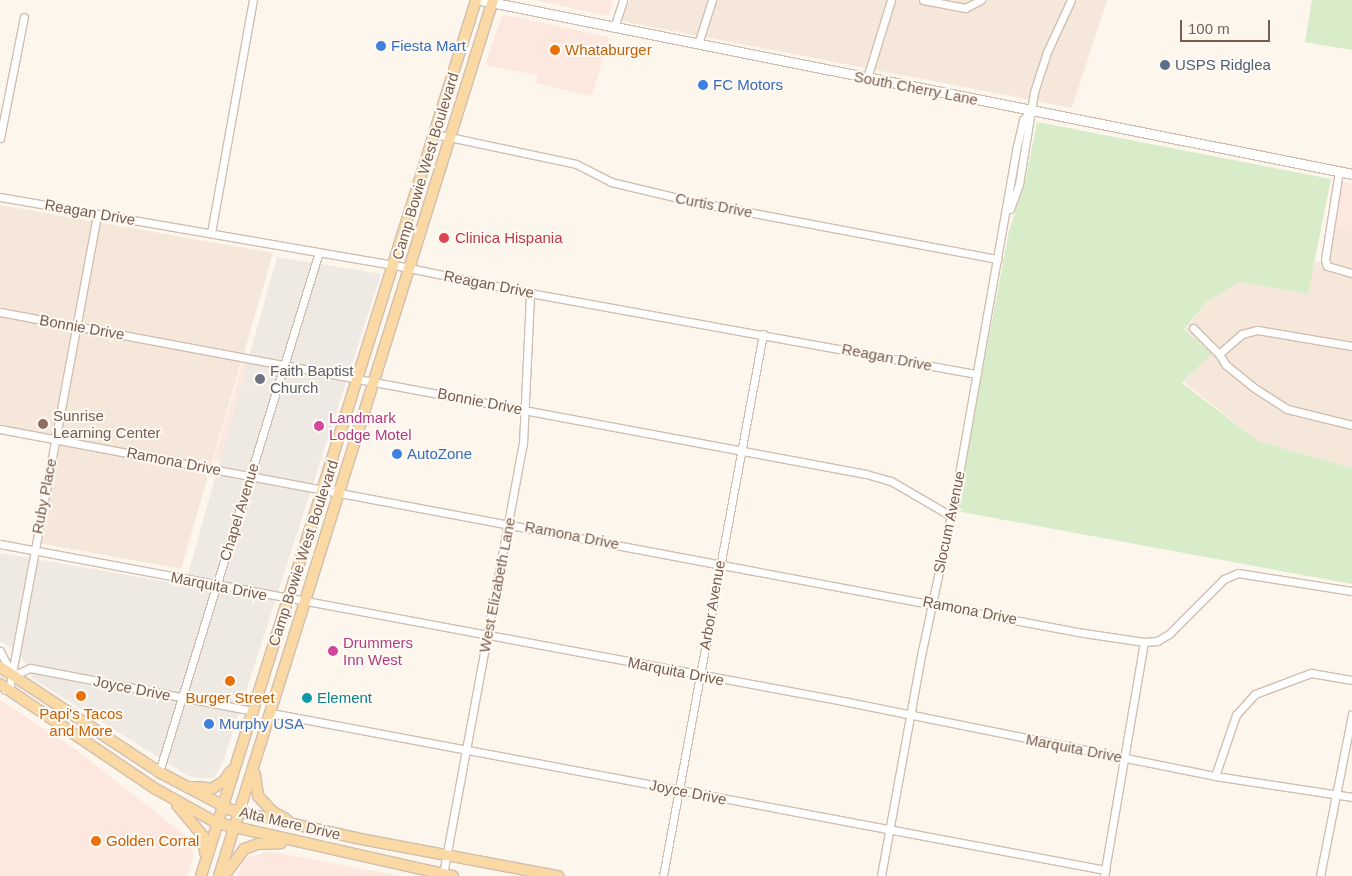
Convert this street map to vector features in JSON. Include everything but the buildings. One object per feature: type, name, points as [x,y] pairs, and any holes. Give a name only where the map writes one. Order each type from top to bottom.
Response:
[{"type":"main road","name":"Camp Bowie West Boulevard","points":[[202,872],[324,489],[476,0]]},
{"type":"main road","name":"Camp Bowie West Boulevard","points":[[220,876],[492,2]]},
{"type":"main road","name":"Alta Mere Drive","points":[[0,667],[159,772],[179,784],[240,813],[446,856],[558,876]]},
{"type":"main road","name":"Alta Mere Drive","points":[[0,684],[5,690],[163,793],[217,823],[234,829],[448,875]]},
{"type":"main road","points":[[179,784],[203,789],[224,781],[251,721]]},
{"type":"main road","points":[[261,747],[255,775],[258,796],[273,812],[303,827]]},
{"type":"main road","points":[[163,793],[191,818],[203,836],[202,872]]},
{"type":"main road","points":[[224,876],[237,856],[250,846],[300,843]]},
{"type":"street","points":[[211,233],[253,0]]},
{"type":"street","name":"South Cherry Lane","points":[[480,0],[1030,112],[1352,174]]},
{"type":"street","points":[[614,28],[623,0]]},
{"type":"street","points":[[698,44],[712,0]]},
{"type":"street","points":[[867,78],[891,0]]},
{"type":"street","points":[[923,0],[965,8],[979,2]]},
{"type":"street","name":"Slocum Avenue","points":[[881,876],[932,603],[951,516],[1022,120],[1030,112],[1042,65],[1071,0]]},
{"type":"street","points":[[0,138],[24,17]]},
{"type":"street","name":"Curtis Drive","points":[[435,134],[448,140],[576,164],[611,182],[695,202],[998,259]]},
{"type":"street","points":[[1339,172],[1326,264],[1352,273]]},
{"type":"street","name":"Reagan Drive","points":[[0,197],[394,265],[530,293],[977,374]]},
{"type":"street","name":"Ruby Place","points":[[5,690],[12,676],[33,550],[97,214]]},
{"type":"street","name":"Chapel Avenue","points":[[159,772],[319,252]]},
{"type":"street","name":"West Elizabeth Lane","points":[[448,875],[446,856],[508,523],[527,409],[530,293]]},
{"type":"street","name":"Bonnie Drive","points":[[0,312],[285,363],[866,474],[891,481],[951,516]]},
{"type":"street","points":[[1193,328],[1252,387],[1287,409],[1352,425]]},
{"type":"street","points":[[1220,357],[1242,334],[1257,330],[1352,346]]},
{"type":"street","name":"Arbor Avenue","points":[[663,876],[740,450],[763,334]]},
{"type":"street","name":"Ramona Drive","points":[[0,429],[1144,642]]},
{"type":"street","name":"Marquita Drive","points":[[0,544],[911,716],[1216,776],[1352,797]]},
{"type":"street","points":[[1105,873],[1144,642],[1157,641],[1169,634],[1224,579],[1238,573],[1352,590]]},
{"type":"street","points":[[0,651],[12,676]]},
{"type":"street","name":"Joyce Drive","points":[[12,676],[30,668],[254,711]]},
{"type":"street","points":[[1216,776],[1236,715],[1255,694],[1311,673],[1352,680]]},
{"type":"street","name":"Joyce Drive","points":[[271,713],[889,830],[1105,873]]},
{"type":"street","points":[[1320,876],[1352,714]]},
{"type":"shaded area","points":[[535,0],[613,0],[608,16]]},
{"type":"shaded area","points":[[629,0],[1107,0],[1072,108],[622,21]]},
{"type":"shaded area","points":[[506,15],[609,37],[592,96],[536,83],[538,75],[485,65],[502,16]]},
{"type":"shaded area","points":[[1341,181],[1352,183],[1352,231],[1334,228]]},
{"type":"shaded area","points":[[0,205],[273,253],[181,569],[39,543],[60,445],[0,432]]},
{"type":"shaded area","points":[[1334,228],[1352,231],[1352,468],[1258,441],[1184,382],[1211,353],[1185,330],[1206,302],[1241,282],[1308,294],[1312,263],[1330,260]]},
{"type":"shaded area","points":[[277,257],[381,274],[223,762],[214,778],[199,778],[188,776],[33,679],[20,654],[0,641],[0,553],[185,585]]},
{"type":"shaded area","points":[[243,362],[277,369],[247,465],[214,460]]},
{"type":"shaded area","points":[[0,700],[75,749],[186,836],[194,853],[187,876],[0,876]]},
{"type":"shaded area","points":[[268,851],[400,876],[237,876],[244,859]]},
{"type":"green space","points":[[1312,0],[1352,0],[1352,50],[1305,42]]},
{"type":"green space","points":[[1037,122],[1331,179],[1308,294],[1241,282],[1206,302],[1184,330],[1212,353],[1182,383],[1258,441],[1352,468],[1352,584],[956,511],[1009,231],[1025,182]]},
{"type":"place","name":"Fiesta Mart","points":[[381,46]]},
{"type":"place","name":"Whataburger","points":[[555,50]]},
{"type":"place","name":"USPS Ridglea","points":[[1165,65]]},
{"type":"place","name":"FC Motors","points":[[703,85]]},
{"type":"place","name":"Clinica Hispania","points":[[444,238]]},
{"type":"place","name":"Faith Baptist Church","points":[[260,379]]},
{"type":"place","name":"Sunrise Learning Center","points":[[43,424]]},
{"type":"place","name":"Landmark Lodge Motel","points":[[319,426]]},
{"type":"place","name":"AutoZone","points":[[397,454]]},
{"type":"place","name":"Drummers Inn West","points":[[333,651]]},
{"type":"place","name":"Burger Street","points":[[230,681]]},
{"type":"place","name":"Papi's Tacos and More","points":[[81,696]]},
{"type":"place","name":"Element","points":[[307,698]]},
{"type":"place","name":"Murphy USA","points":[[209,724]]},
{"type":"place","name":"Golden Corral","points":[[96,841]]}]
